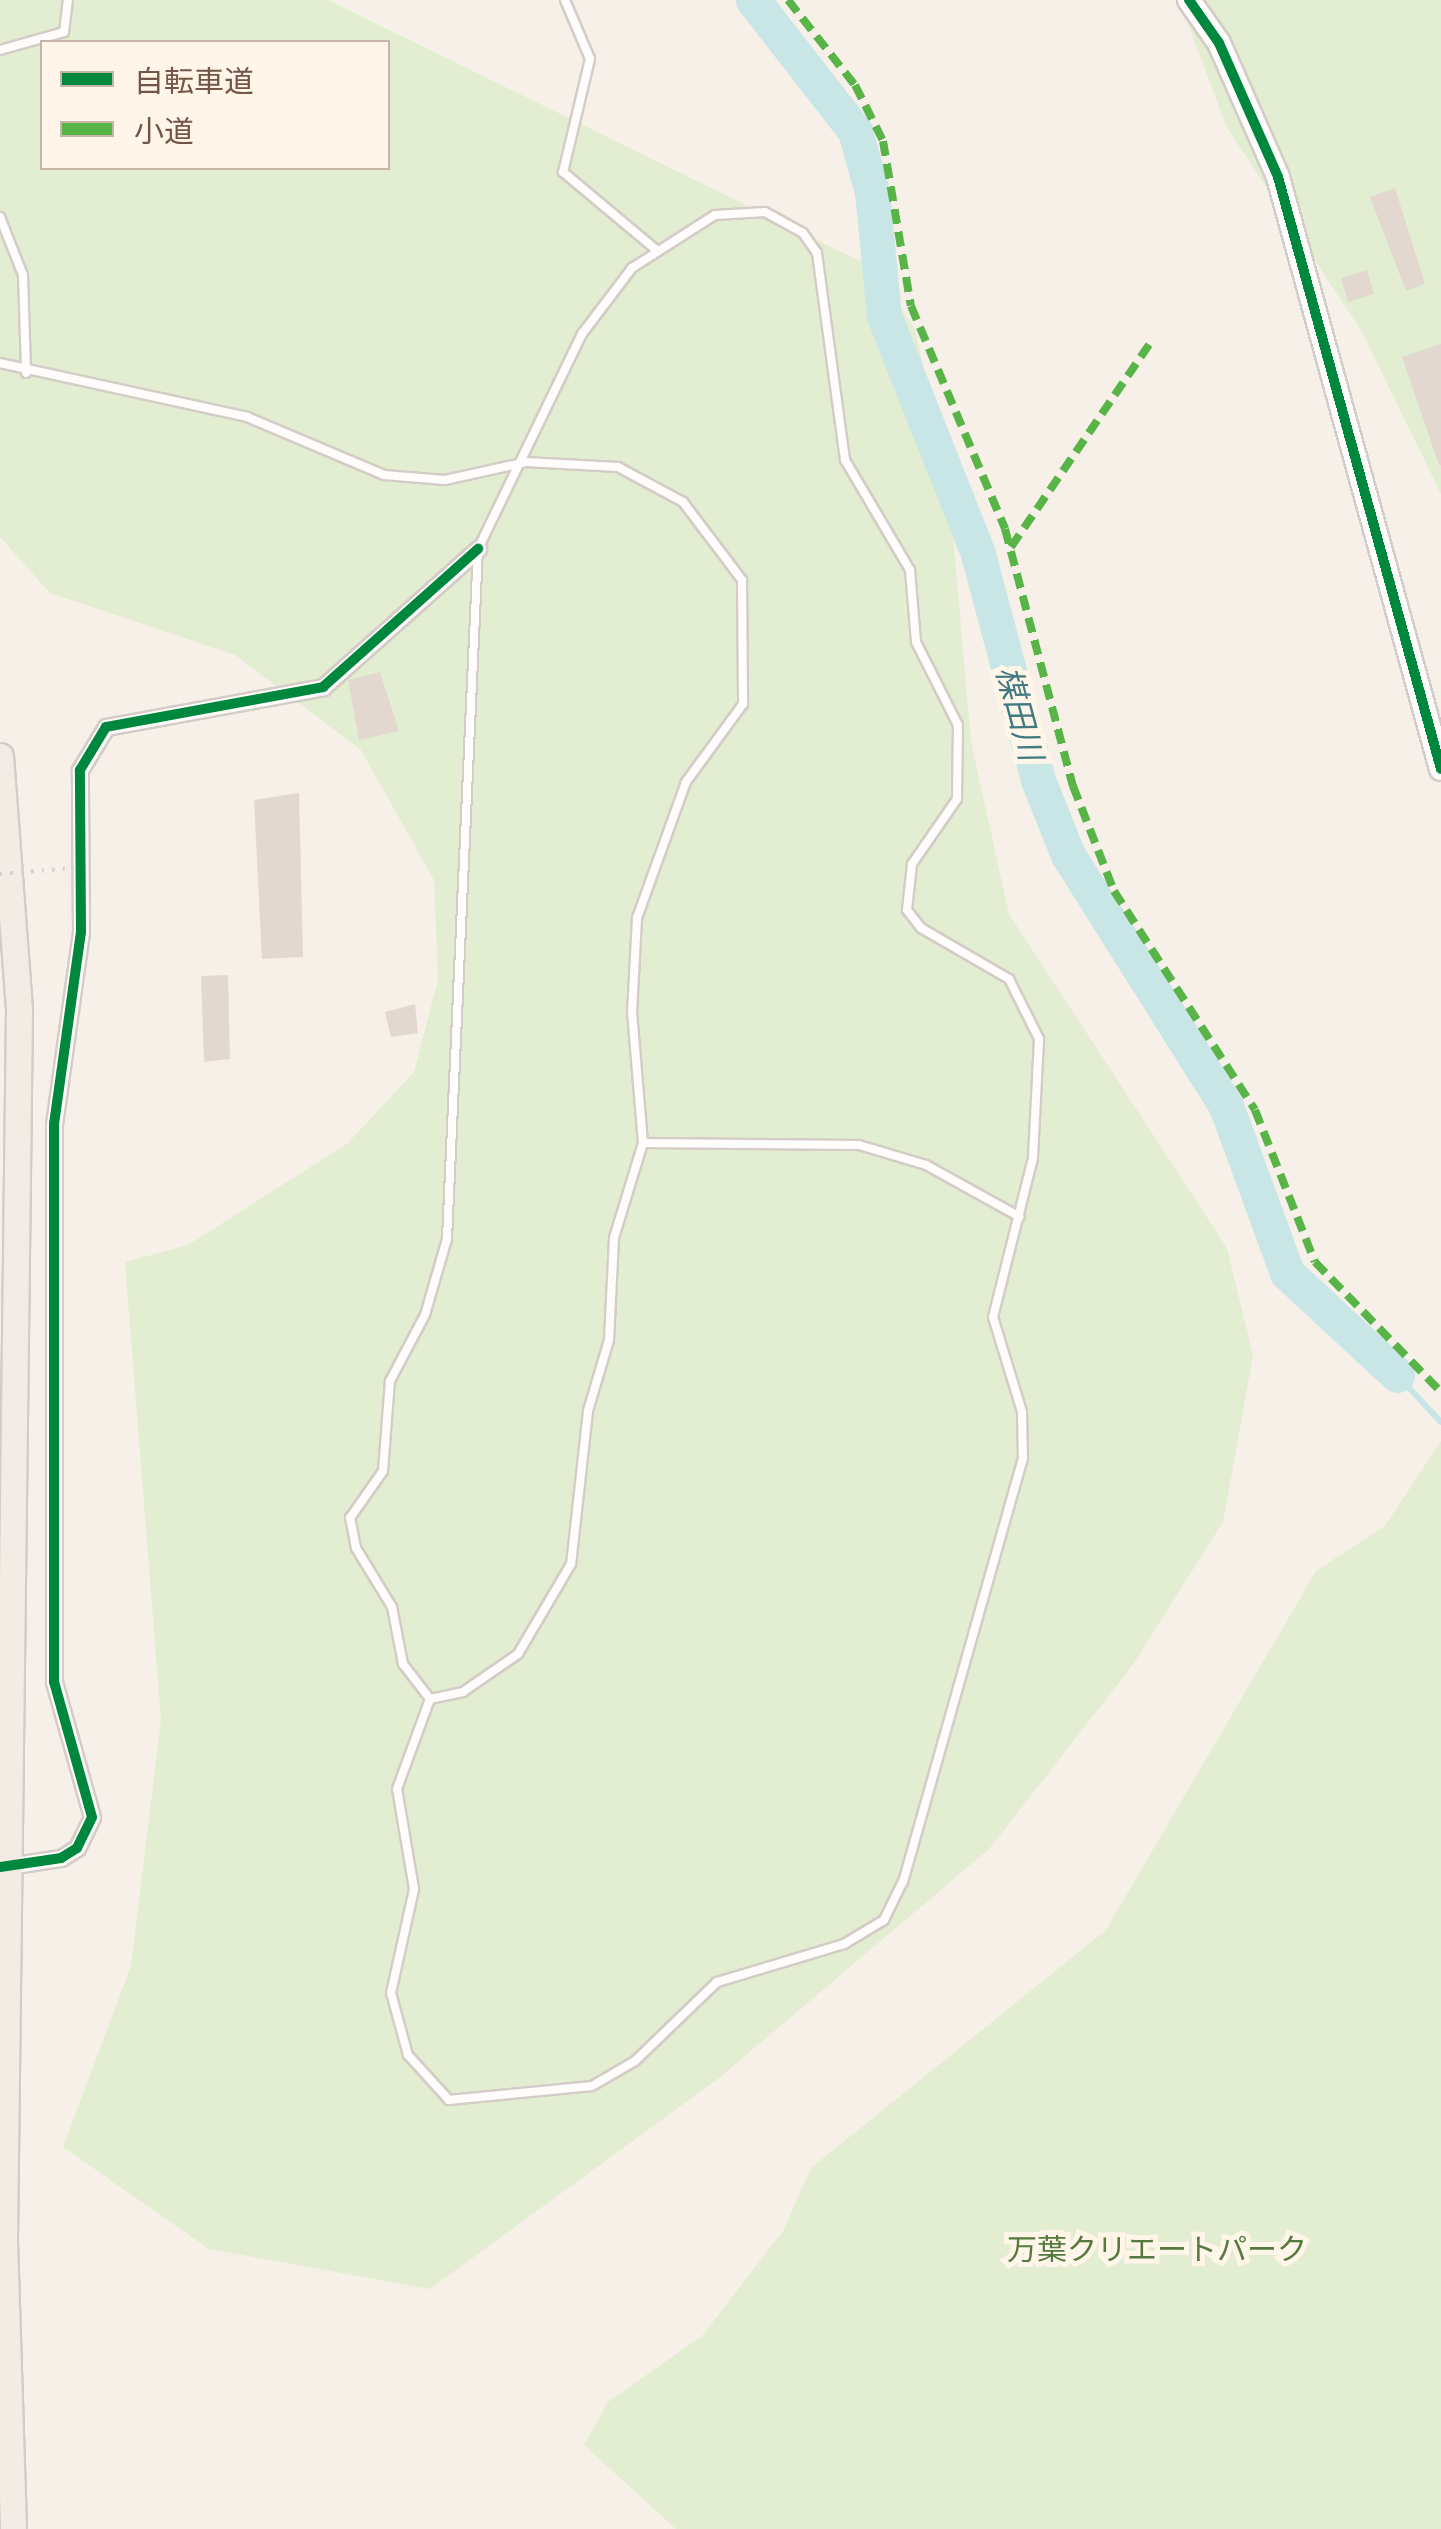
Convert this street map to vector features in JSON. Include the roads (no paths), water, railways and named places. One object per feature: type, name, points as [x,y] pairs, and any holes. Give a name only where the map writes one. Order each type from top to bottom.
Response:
[{"type":"main road","points":[[0,756],[20,1010],[4,1867],[4,2395],[13,2529]]},
{"type":"street","points":[[1189,0],[1219,43],[1278,177],[1441,769]]},
{"type":"street","points":[[4,1867],[60,1858],[92,1817],[54,1682],[54,1124],[81,932],[80,770],[106,727],[323,687],[478,549]]},
{"type":"lane","points":[[0,50],[64,32],[68,0]]},
{"type":"lane","points":[[565,0],[590,59],[563,172],[655,249]]},
{"type":"lane","points":[[739,211],[786,221],[817,252],[845,460],[910,570],[916,642],[962,749],[957,799],[912,864],[907,910],[920,928],[1009,979],[1039,1040],[1041,1109],[1020,1217],[994,1317],[1024,1432],[1018,1484],[903,1881],[866,1935],[717,1982],[635,2061],[592,2086],[449,2100],[408,2055],[390,1993],[414,1889],[397,1789],[430,1699],[402,1664],[392,1607],[356,1548],[350,1518],[382,1471],[390,1380],[425,1315],[447,1239],[478,549],[526,462],[582,334],[655,249],[692,224],[739,211]]},
{"type":"lane","points":[[0,217],[24,275],[26,373]]},
{"type":"lane","points":[[0,363],[26,373],[248,417],[384,475],[445,480],[526,462],[618,468],[664,486],[722,550],[748,601],[743,704],[686,782],[637,918],[632,1012],[643,1143],[614,1238],[609,1340],[588,1411],[571,1564],[518,1654],[463,1692],[430,1699]]},
{"type":"lane","points":[[643,1143],[860,1145],[926,1165],[1020,1217]]},
{"type":"waterway","name":"楳田川","points":[[753,0],[855,131],[872,192],[884,316],[978,554],[1038,780],[1068,855],[1226,1106],[1287,1273],[1397,1375]]},
{"type":"waterway","points":[[1397,1375],[1441,1422]]},
{"type":"park label","name":"万葉クリエートパーク","points":[[1157,2249]]}]
